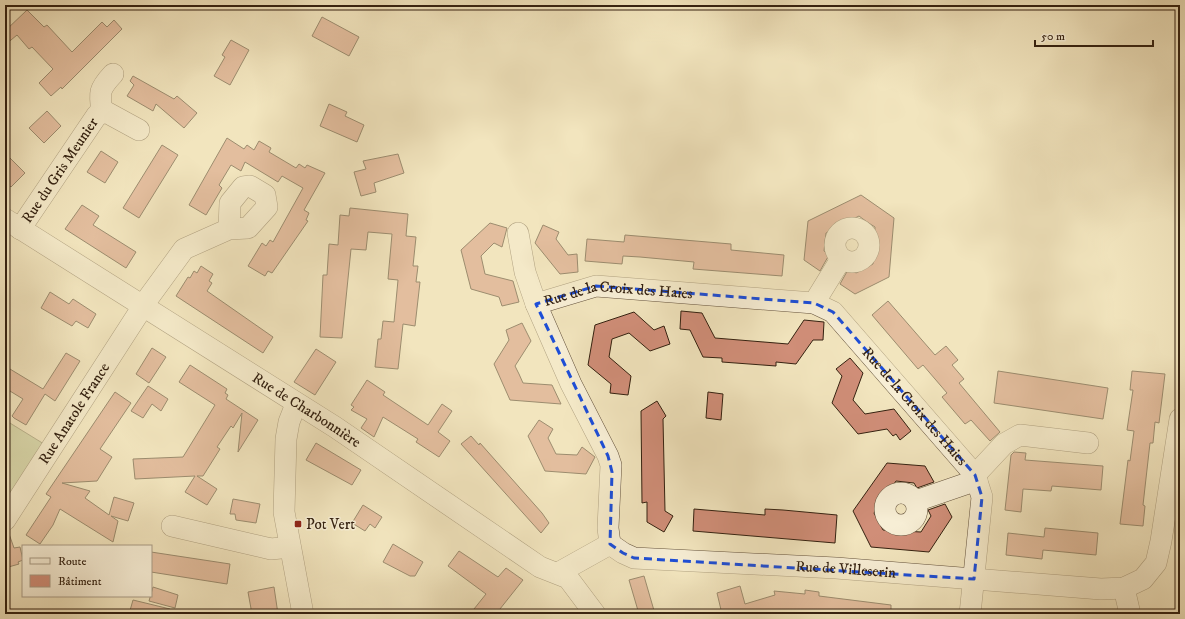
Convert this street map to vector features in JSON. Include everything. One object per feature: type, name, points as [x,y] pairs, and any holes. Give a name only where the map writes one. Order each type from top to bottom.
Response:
[{"type":"street","name":"Rue du Gris Meunier","points":[[102,113],[100,95],[102,87],[114,74]]},
{"type":"street","name":"Rue du Gris Meunier","points":[[12,224],[96,115],[106,112],[139,130]]},
{"type":"street","name":"Rue de Charbonnière","points":[[12,224],[296,404],[342,431],[540,567],[568,578],[595,614]]},
{"type":"street","name":"Rue Anatole France","points":[[5,520],[143,307],[184,249],[230,229]]},
{"type":"street","points":[[518,233],[525,272],[536,304]]},
{"type":"street","points":[[814,303],[841,259]]},
{"type":"street","name":"Rue de la Croix des Haies","points":[[610,544],[608,528],[612,472],[610,460],[571,384],[536,304],[596,286],[814,303],[833,312],[976,478],[982,497],[970,614]]},
{"type":"street","points":[[296,404],[289,422],[286,439],[284,512],[303,614]]},
{"type":"street","name":"Rue de Villeserin","points":[[610,544],[623,553],[634,558],[836,568],[1101,589],[1124,588],[1143,579],[1156,563],[1161,541],[1180,419]]},
{"type":"street","points":[[976,478],[1004,444],[1020,435],[1088,443]]},
{"type":"street","name":"Rue de la Croix des Haies","points":[[916,501],[976,478]]},
{"type":"street","points":[[172,526],[271,549],[290,547]]},
{"type":"street","points":[[558,573],[610,544]]},
{"type":"street","points":[[1124,588],[1130,614]]},
{"type":"highlighted area","points":[[596,286],[814,303],[833,312],[975,475],[982,497],[974,579],[634,558],[623,553],[610,544],[612,472],[608,456],[536,304]]},
{"type":"green space","points":[[5,420],[44,444],[5,505]]},
{"type":"building","points":[[27,10],[44,27],[47,25],[72,52],[102,22],[107,27],[114,20],[122,29],[62,89],[61,87],[51,96],[39,83],[53,69],[32,47],[29,49],[17,35],[5,45],[5,31]]},
{"type":"building","points":[[322,17],[359,37],[349,56],[312,36]]},
{"type":"building","points":[[231,40],[249,50],[230,85],[214,76],[225,57],[222,55]]},
{"type":"building","points":[[133,76],[174,99],[177,96],[197,113],[184,128],[156,104],[153,111],[127,96],[134,85],[130,81]]},
{"type":"building","points":[[329,104],[347,112],[345,116],[364,125],[357,142],[320,126]]},
{"type":"building","points":[[47,111],[61,126],[44,143],[29,128]]},
{"type":"building","points":[[227,138],[244,149],[247,145],[254,150],[259,141],[271,148],[269,152],[296,168],[299,164],[305,168],[307,165],[325,173],[304,210],[309,213],[306,220],[308,221],[272,273],[268,271],[265,276],[248,266],[262,243],[266,246],[270,240],[273,242],[303,188],[282,176],[278,182],[245,162],[241,171],[231,165],[219,185],[222,188],[206,215],[189,205]]},
{"type":"building","points":[[162,145],[178,155],[139,218],[123,208]]},
{"type":"building","points":[[101,151],[118,162],[105,183],[87,172]]},
{"type":"building","points":[[5,153],[25,173],[11,187],[5,181]]},
{"type":"building","points":[[398,154],[404,173],[374,183],[376,192],[361,196],[354,172],[366,169],[363,161]]},
{"type":"building","points":[[861,195],[894,218],[889,277],[855,294],[840,284],[849,268],[856,273],[873,264],[875,227],[859,216],[826,233],[824,251],[829,255],[820,271],[804,260],[808,221]]},
{"type":"building","points":[[82,205],[99,216],[93,225],[136,252],[126,268],[65,229]]},
{"type":"building","points":[[350,208],[408,214],[406,236],[416,237],[413,266],[418,266],[416,282],[420,282],[415,326],[403,324],[398,369],[375,367],[378,339],[381,339],[383,321],[394,322],[398,280],[388,279],[392,234],[368,232],[366,250],[351,249],[342,338],[320,337],[323,275],[327,275],[329,244],[338,245],[340,215],[349,216]]},
{"type":"building","points":[[490,223],[507,228],[502,247],[494,243],[481,256],[485,274],[513,281],[519,302],[502,306],[499,297],[471,289],[461,250]]},
{"type":"building","points":[[543,225],[559,232],[556,239],[568,255],[577,254],[578,272],[560,274],[535,243]]},
{"type":"building","points":[[625,235],[731,244],[731,250],[784,255],[782,276],[693,269],[694,262],[640,257],[623,256],[622,264],[585,261],[587,239],[624,242]]},
{"type":"building","points":[[201,266],[213,274],[209,281],[212,283],[207,291],[273,337],[263,353],[176,296],[188,277],[190,278],[194,271],[197,273]]},
{"type":"building","points":[[50,292],[69,304],[73,299],[96,314],[88,328],[76,321],[72,326],[41,308]]},
{"type":"building","points":[[888,301],[935,355],[946,346],[958,360],[952,365],[964,379],[959,383],[1000,432],[990,441],[971,420],[965,424],[942,397],[947,393],[923,365],[918,369],[872,315]]},
{"type":"building","points":[[681,311],[702,313],[715,338],[788,344],[804,320],[824,322],[823,340],[813,340],[796,364],[776,362],[776,366],[722,362],[722,358],[703,357],[690,330],[680,329]]},
{"type":"building","points":[[634,312],[654,330],[664,326],[670,344],[650,351],[629,333],[612,339],[609,357],[631,376],[628,395],[610,393],[611,384],[588,365],[595,325]]},
{"type":"building","points":[[522,323],[531,341],[515,366],[523,383],[552,385],[561,404],[510,400],[494,364],[509,340],[506,330]]},
{"type":"building","points":[[152,348],[166,357],[149,383],[136,374]]},
{"type":"building","points":[[316,349],[336,362],[315,395],[294,382]]},
{"type":"building","points":[[66,353],[80,361],[55,401],[45,394],[26,425],[14,418],[12,416],[23,399],[5,388],[5,366],[43,389]]},
{"type":"building","points":[[850,358],[863,373],[853,400],[865,414],[894,409],[911,431],[900,440],[896,434],[893,436],[887,429],[858,434],[832,403],[842,376],[836,369]]},
{"type":"building","points":[[190,365],[227,389],[225,393],[228,395],[226,399],[258,420],[238,452],[242,413],[233,428],[231,426],[217,447],[220,449],[203,476],[197,476],[217,489],[207,505],[185,492],[195,476],[135,479],[133,459],[183,457],[215,405],[179,382]]},
{"type":"building","points":[[998,371],[1108,388],[1103,419],[994,403]]},
{"type":"building","points":[[1132,371],[1165,374],[1159,423],[1155,422],[1153,443],[1150,443],[1143,505],[1145,506],[1143,526],[1120,524],[1128,460],[1130,461],[1134,431],[1127,430],[1133,390],[1130,390]]},
{"type":"building","points":[[367,380],[385,392],[383,395],[428,425],[442,404],[452,411],[438,432],[450,441],[439,457],[416,442],[418,439],[383,417],[374,437],[361,428],[367,419],[351,410],[354,407],[351,405]]},
{"type":"building","points":[[148,386],[168,399],[161,411],[152,404],[143,418],[131,411]]},
{"type":"building","points":[[115,392],[131,403],[100,449],[112,457],[97,481],[62,483],[90,491],[85,498],[109,515],[114,497],[134,503],[128,521],[111,516],[118,521],[113,542],[60,509],[53,525],[40,544],[26,535],[51,497],[46,494]]},
{"type":"building","points":[[708,392],[723,394],[721,420],[706,418]]},
{"type":"building","points":[[657,401],[666,416],[663,419],[665,511],[673,516],[664,532],[647,522],[647,502],[642,503],[641,411]]},
{"type":"building","points":[[539,420],[553,429],[548,438],[556,454],[577,455],[582,447],[595,457],[586,474],[545,471],[528,436]]},
{"type":"building","points":[[471,436],[479,445],[480,443],[542,513],[549,523],[541,533],[461,444]]},
{"type":"building","points":[[316,443],[361,470],[352,485],[306,460]]},
{"type":"building","points":[[1014,452],[1026,453],[1025,460],[1103,466],[1101,490],[1052,486],[1051,491],[1023,489],[1021,512],[1005,510],[1011,455]]},
{"type":"building","points":[[887,463],[925,466],[934,482],[917,488],[914,483],[896,481],[874,513],[883,530],[921,532],[931,516],[928,510],[945,504],[952,517],[929,552],[871,547],[853,511]]},
{"type":"building","points":[[233,499],[260,504],[256,523],[236,520],[235,514],[230,514]]},
{"type":"building","points":[[363,505],[382,517],[375,528],[370,524],[365,531],[352,523]]},
{"type":"building","points":[[694,509],[765,515],[765,509],[837,515],[835,543],[693,531]]},
{"type":"building","points":[[1045,528],[1098,533],[1096,555],[1043,550],[1042,559],[1006,555],[1008,533],[1044,537]]},
{"type":"building","points":[[8,531],[14,548],[20,547],[22,560],[18,562],[19,564],[5,568],[5,532]]},
{"type":"building","points":[[393,544],[423,562],[415,576],[410,576],[383,562]]},
{"type":"building","points":[[459,551],[498,577],[506,568],[523,580],[496,614],[470,614],[486,594],[448,566]]},
{"type":"building","points":[[152,552],[230,564],[227,584],[152,572]]},
{"type":"building","points":[[644,576],[655,614],[639,614],[629,580]]},
{"type":"building","points":[[740,586],[745,604],[775,595],[774,591],[805,594],[805,590],[819,592],[819,596],[891,605],[891,614],[799,614],[780,612],[780,614],[722,614],[717,593]]},
{"type":"building","points":[[153,587],[178,595],[175,608],[149,601],[150,597],[152,597]]},
{"type":"building","points":[[274,587],[278,614],[252,614],[248,592]]},
{"type":"building","points":[[133,600],[170,609],[169,614],[129,614]]},
{"type":"place","name":"Pot Vert","points":[[298,524]]}]
